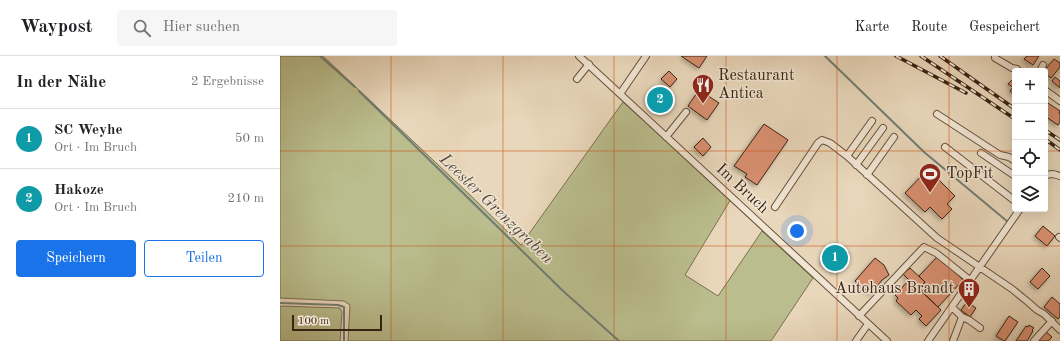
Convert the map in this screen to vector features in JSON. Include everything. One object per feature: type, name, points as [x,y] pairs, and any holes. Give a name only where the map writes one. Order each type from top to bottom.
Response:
[{"type":"street","name":"Im Bruch","points":[[579,56],[887,341]]},
{"type":"street","points":[[620,94],[646,56]]},
{"type":"street","points":[[995,56],[995,58],[1012,68]]},
{"type":"street","points":[[577,79],[588,64]]},
{"type":"street","points":[[1048,92],[1060,101]]},
{"type":"street","points":[[666,136],[686,112]]},
{"type":"street","points":[[937,114],[1000,155],[1012,159]]},
{"type":"street","points":[[847,156],[872,121]]},
{"type":"street","points":[[856,165],[883,128]]},
{"type":"street","points":[[867,175],[894,137]]},
{"type":"street","points":[[775,207],[818,143],[822,140],[826,140],[847,156],[937,238],[1012,289],[1044,314],[1060,330]]},
{"type":"street","points":[[945,147],[1012,199]]},
{"type":"street","points":[[981,153],[1012,174]]},
{"type":"street","points":[[1048,175],[1060,176]]},
{"type":"street","points":[[928,341],[1018,212]]},
{"type":"street","points":[[859,316],[924,247],[936,253],[971,281]]},
{"type":"street","points":[[952,307],[962,317],[980,328]]},
{"type":"street","points":[[953,341],[962,317]]},
{"type":"street","points":[[1034,341],[1052,321]]},
{"type":"street","points":[[856,341],[868,324]]},
{"type":"green space","points":[[280,56],[323,56],[521,245],[623,102],[731,199],[685,275],[718,296],[762,231],[813,278],[771,341],[348,341],[350,305],[344,301],[280,298]]},
{"type":"green space","points":[[280,306],[340,308],[342,312],[340,341],[280,341]]},
{"type":"building","points":[[681,56],[707,56],[699,68]]},
{"type":"building","points":[[1027,56],[1039,56],[1033,65],[1024,59]]},
{"type":"building","points":[[1054,59],[1060,63],[1060,67],[1051,78],[1048,76],[1048,68],[1046,68]]},
{"type":"building","points":[[669,71],[677,79],[670,87],[661,79]]},
{"type":"building","points":[[1055,77],[1060,81],[1060,88],[1052,81]]},
{"type":"building","points":[[1012,80],[1012,86],[1008,84]]},
{"type":"building","points":[[655,88],[672,104],[664,112],[647,97]]},
{"type":"building","name":"Restaurant Antica","points":[[699,90],[719,103],[707,120],[688,106]]},
{"type":"building","points":[[1048,103],[1060,111],[1060,122],[1058,125],[1048,118]]},
{"type":"building","points":[[764,124],[788,140],[757,185],[745,177],[747,174],[734,166]]},
{"type":"building","points":[[703,138],[711,147],[703,156],[694,147]]},
{"type":"building","name":"TopFit","points":[[928,169],[955,196],[947,204],[952,209],[942,219],[930,207],[925,212],[905,193]]},
{"type":"building","points":[[1043,226],[1055,236],[1047,246],[1035,236]]},
{"type":"building","points":[[834,243],[849,253],[837,272],[821,262]]},
{"type":"building","points":[[938,256],[963,280],[938,307],[919,289],[925,282],[919,276]]},
{"type":"building","name":"Autohaus Brandt","points":[[875,258],[884,265],[889,275],[882,280],[871,294],[855,281]]},
{"type":"building","points":[[910,268],[925,282],[919,289],[941,310],[926,326],[919,319],[922,316],[916,310],[911,315],[896,301],[898,298],[895,295],[909,280],[903,274]]},
{"type":"building","points":[[1042,268],[1050,276],[1038,289],[1030,282]]},
{"type":"building","points":[[1052,297],[1060,304],[1060,317],[1058,319],[1044,307]]},
{"type":"building","name":"Autohaus Brandt","points":[[967,302],[976,308],[970,317],[961,310]]},
{"type":"building","points":[[1009,316],[1018,322],[1004,341],[996,336]]},
{"type":"building","points":[[1029,325],[1034,328],[1027,341],[1016,341],[1026,326],[1028,327]]},
{"type":"building","points":[[1045,331],[1052,337],[1048,341],[1036,341]]},
{"type":"waterway","name":"Leester Grenzgraben","points":[[320,56],[355,87]]},
{"type":"waterway","points":[[825,56],[924,152],[1008,222]]},
{"type":"waterway","name":"Leester Grenzgraben","points":[[359,91],[562,290],[619,341]]},
{"type":"waterway","points":[[280,303],[338,305],[344,307],[344,341]]},
{"type":"railway","points":[[896,56],[966,93]]},
{"type":"railway","points":[[921,56],[1012,117]]},
{"type":"railway","points":[[940,56],[1012,107]]},
{"type":"railway","points":[[1048,132],[1060,140]]},
{"type":"railway","points":[[1046,140],[1060,150]]},
{"type":"place","name":"Hakoze","points":[[660,100]]},
{"type":"place","name":"Restaurant Antica","points":[[703,104]]},
{"type":"place","name":"TopFit","points":[[930,194]]},
{"type":"place","name":"SC Weyhe","points":[[835,258]]},
{"type":"place","name":"Autohaus Brandt","points":[[969,308]]}]
